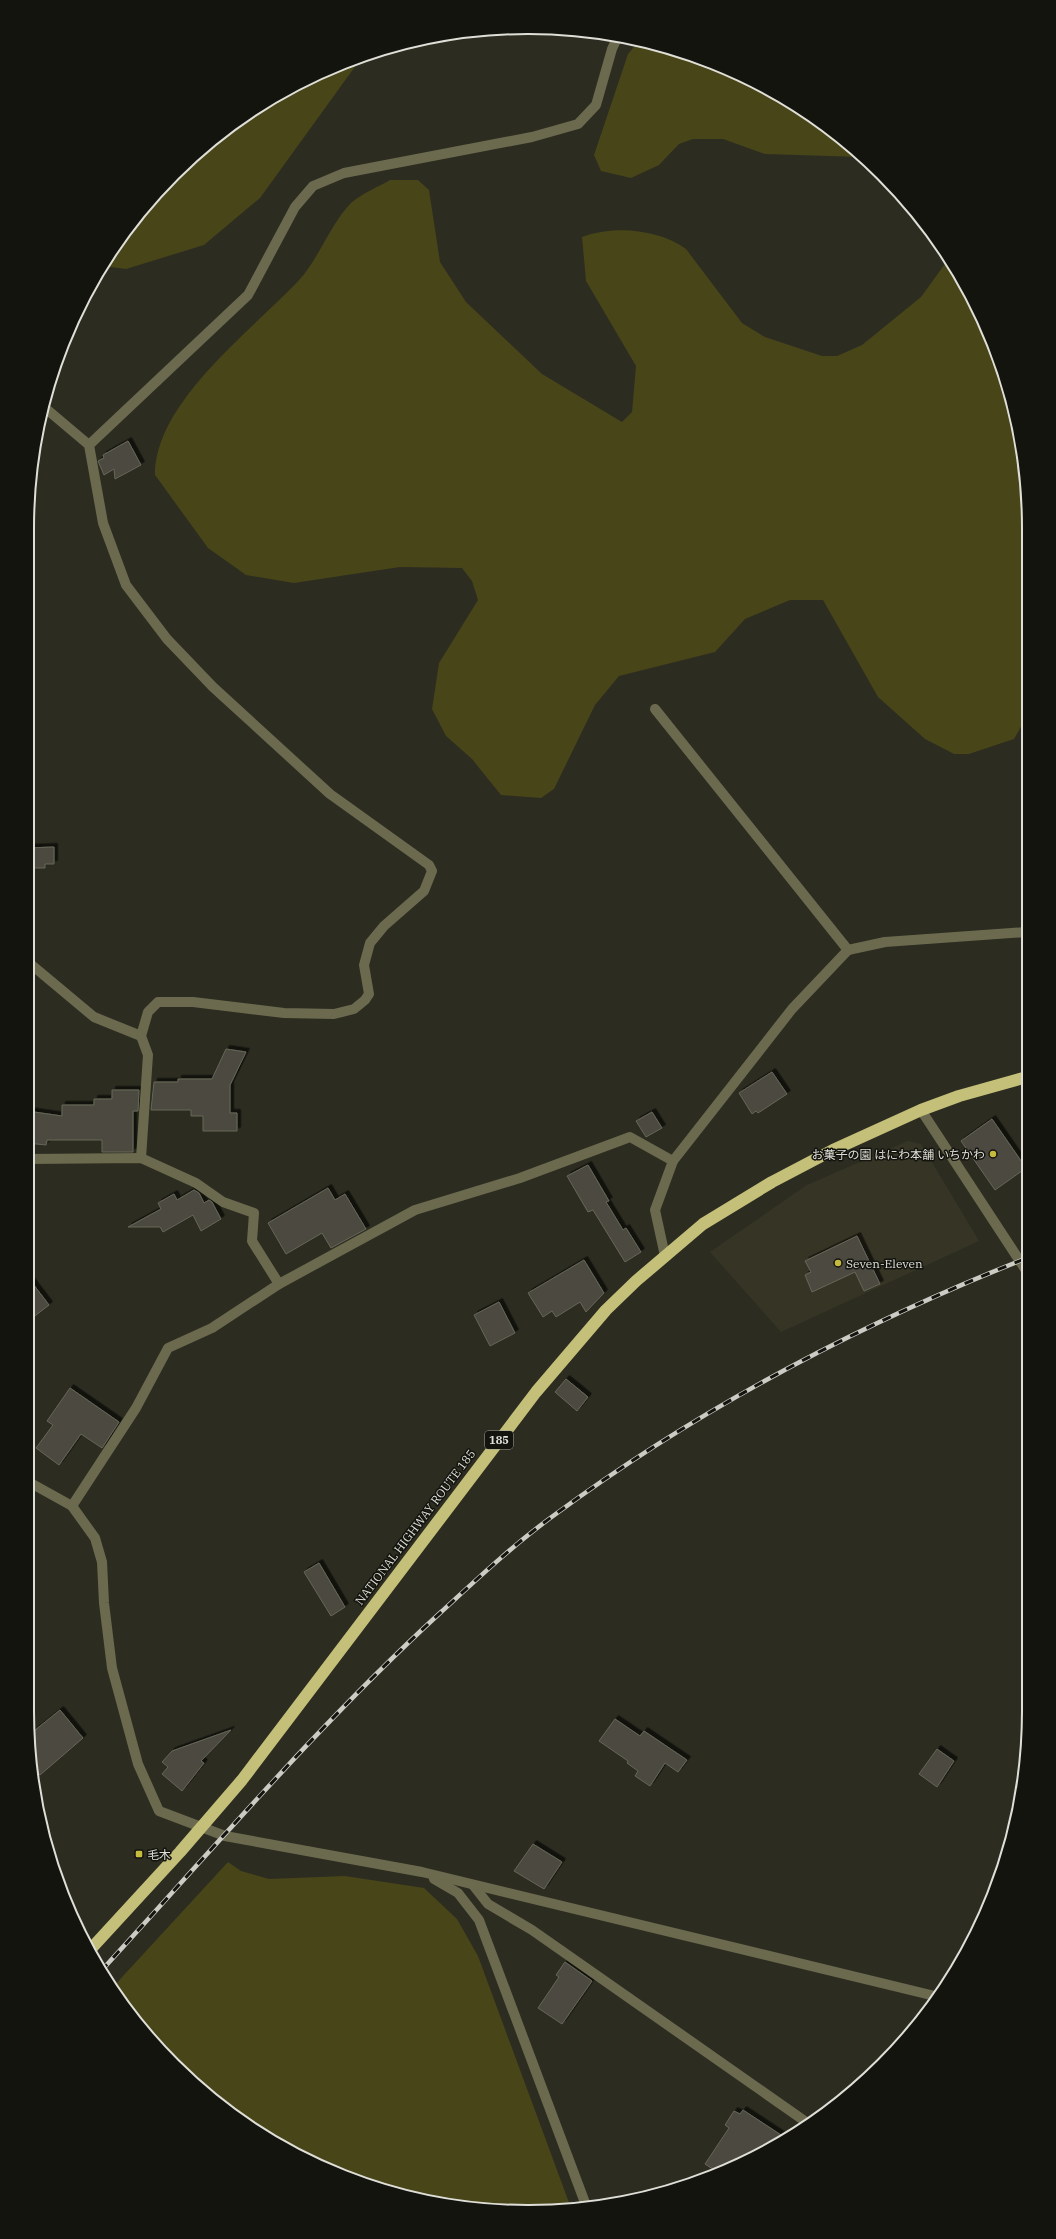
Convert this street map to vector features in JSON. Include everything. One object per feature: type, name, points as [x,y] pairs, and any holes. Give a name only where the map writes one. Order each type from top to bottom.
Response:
[{"type":"highway","name":"NATIONAL HIGHWAY ROUTE 185","points":[[94,1946],[242,1780],[536,1392],[606,1310],[665,1256],[703,1224],[772,1182],[839,1147],[921,1110],[959,1096],[1022,1078]]},
{"type":"street","points":[[88,445],[248,295],[295,207],[314,186],[344,173],[532,137],[578,124],[596,105],[615,42]]},
{"type":"street","points":[[48,411],[88,445],[103,523],[126,585],[167,639],[213,687],[330,794],[429,865],[432,871],[424,891],[384,926],[370,943],[364,965],[369,994],[365,1000],[354,1008],[334,1014],[284,1013],[193,1002],[158,1002],[148,1012],[141,1036],[148,1055],[141,1158]]},
{"type":"street","points":[[655,709],[848,950]]},
{"type":"street","points":[[665,1256],[655,1210],[673,1161],[792,1009],[848,950],[886,942],[1022,932]]},
{"type":"street","points":[[34,967],[94,1016],[141,1036]]},
{"type":"street","points":[[921,1110],[1022,1263]]},
{"type":"street","points":[[72,1506],[136,1408],[168,1348],[212,1328],[279,1284],[415,1210],[520,1178],[630,1137],[673,1161]]},
{"type":"street","points":[[34,1159],[141,1158],[196,1183],[223,1202],[254,1213],[252,1241],[279,1284]]},
{"type":"street","points":[[34,1485],[72,1506],[95,1538],[102,1562],[104,1603],[112,1668],[138,1764],[159,1811],[200,1828],[225,1836],[422,1872],[932,1995]]},
{"type":"street","points":[[422,1872],[458,1893],[479,1920],[585,2202]]},
{"type":"street","points":[[473,1885],[488,1904],[532,1930],[804,2121]]},
{"type":"shaded area","points":[[635,46],[656,51],[687,60],[746,85],[775,100],[802,117],[829,136],[854,157],[765,154],[723,139],[693,139],[679,144],[659,165],[631,178],[601,171],[594,155],[628,54]]},
{"type":"shaded area","points":[[356,65],[260,198],[204,245],[126,269],[109,267],[136,227],[157,202],[202,157],[227,136],[281,100],[310,85]]},
{"type":"shaded area","points":[[390,180],[418,180],[429,190],[440,262],[466,302],[542,374],[622,422],[632,412],[636,366],[586,281],[582,237],[594,233],[621,230],[649,233],[675,242],[686,249],[742,323],[765,337],[822,356],[837,356],[862,345],[921,297],[945,264],[971,310],[996,369],[1013,432],[1018,464],[1022,528],[1022,725],[1014,739],[969,754],[954,754],[925,739],[878,697],[823,600],[790,600],[745,619],[715,652],[619,676],[595,705],[554,789],[541,798],[501,795],[472,759],[446,736],[432,709],[439,663],[478,600],[472,581],[462,568],[400,567],[294,583],[246,575],[208,548],[155,475],[159,447],[171,420],[188,394],[233,344],[300,279],[307,271],[337,220],[351,203]]},
{"type":"shaded area","points":[[908,1141],[921,1144],[979,1241],[781,1332],[710,1252],[807,1185]]},
{"type":"shaded area","points":[[228,1862],[241,1871],[269,1879],[345,1876],[424,1888],[457,1919],[478,1956],[569,2203],[528,2205],[496,2204],[432,2196],[369,2179],[310,2154],[281,2139],[254,2122],[227,2103],[202,2082],[157,2037],[136,2012],[116,1984]]},
{"type":"building","points":[[128,441],[141,465],[115,479],[114,469],[104,475],[98,461],[104,458],[103,455]]},
{"type":"building","points":[[54,847],[54,864],[45,864],[45,868],[34,868],[34,848]]},
{"type":"building","points":[[226,1049],[246,1052],[230,1085],[230,1113],[237,1113],[237,1131],[203,1131],[203,1116],[191,1116],[191,1110],[151,1110],[154,1082],[178,1082],[178,1079],[212,1079]]},
{"type":"building","points":[[772,1072],[787,1094],[758,1113],[756,1111],[752,1114],[739,1093]]},
{"type":"building","points":[[112,1090],[139,1090],[138,1111],[133,1111],[133,1152],[102,1152],[102,1140],[47,1140],[46,1145],[34,1144],[34,1112],[62,1116],[62,1105],[94,1105],[94,1099],[112,1099]]},
{"type":"building","points":[[652,1112],[662,1128],[646,1137],[636,1121]]},
{"type":"building","name":"お菓子の園 はにわ本舗 いちかわ","points":[[992,1119],[1022,1162],[1022,1171],[995,1190],[961,1141]]},
{"type":"building","points":[[588,1165],[609,1201],[606,1202],[623,1230],[626,1228],[641,1252],[625,1262],[593,1210],[588,1212],[567,1176]]},
{"type":"building","points":[[328,1188],[335,1200],[345,1194],[366,1229],[331,1248],[322,1233],[286,1254],[268,1223]]},
{"type":"building","points":[[194,1190],[199,1193],[204,1203],[209,1200],[212,1202],[221,1219],[201,1231],[193,1215],[163,1232],[160,1227],[128,1227],[161,1209],[158,1203],[174,1194],[177,1200]]},
{"type":"building","name":"Seven-Eleven","points":[[857,1236],[880,1284],[864,1291],[855,1272],[812,1292],[805,1275],[811,1272],[805,1261]]},
{"type":"building","points":[[584,1260],[604,1293],[586,1312],[580,1302],[556,1317],[552,1311],[543,1317],[528,1293]]},
{"type":"building","points":[[34,1285],[49,1305],[34,1317]]},
{"type":"building","points":[[499,1302],[515,1333],[490,1346],[474,1315]]},
{"type":"building","points":[[566,1379],[588,1397],[577,1411],[555,1392]]},
{"type":"building","points":[[70,1388],[119,1422],[102,1448],[81,1434],[59,1465],[36,1448],[53,1425],[47,1421]]},
{"type":"building","points":[[319,1563],[345,1607],[331,1616],[304,1572]]},
{"type":"building","points":[[60,1710],[83,1738],[40,1775],[38,1773],[35,1730]]},
{"type":"building","points":[[615,1719],[640,1736],[644,1731],[687,1760],[678,1772],[665,1763],[650,1786],[635,1776],[638,1771],[627,1763],[628,1761],[599,1741]]},
{"type":"building","points":[[231,1730],[201,1761],[204,1763],[182,1791],[162,1774],[168,1767],[162,1762],[172,1751]]},
{"type":"building","points":[[937,1749],[954,1761],[937,1787],[919,1774]]},
{"type":"building","points":[[533,1844],[562,1862],[544,1889],[514,1871]]},
{"type":"building","points":[[565,1962],[592,1981],[562,2024],[538,2008],[559,1977],[556,1975]]},
{"type":"building","points":[[743,2110],[781,2135],[746,2154],[712,2169],[705,2164],[729,2128],[725,2125],[734,2111],[740,2114]]},
{"type":"railway","points":[[105,1966],[267,1788],[395,1655],[495,1563],[538,1527],[608,1477],[665,1440],[782,1372],[842,1340],[903,1311],[1022,1260]]},
{"type":"place","name":"お菓子の園 はにわ本舗 いちかわ","points":[[993,1154]]},
{"type":"place","name":"Seven-Eleven","points":[[838,1263]]},
{"type":"place","name":"毛木","points":[[139,1854]]}]
